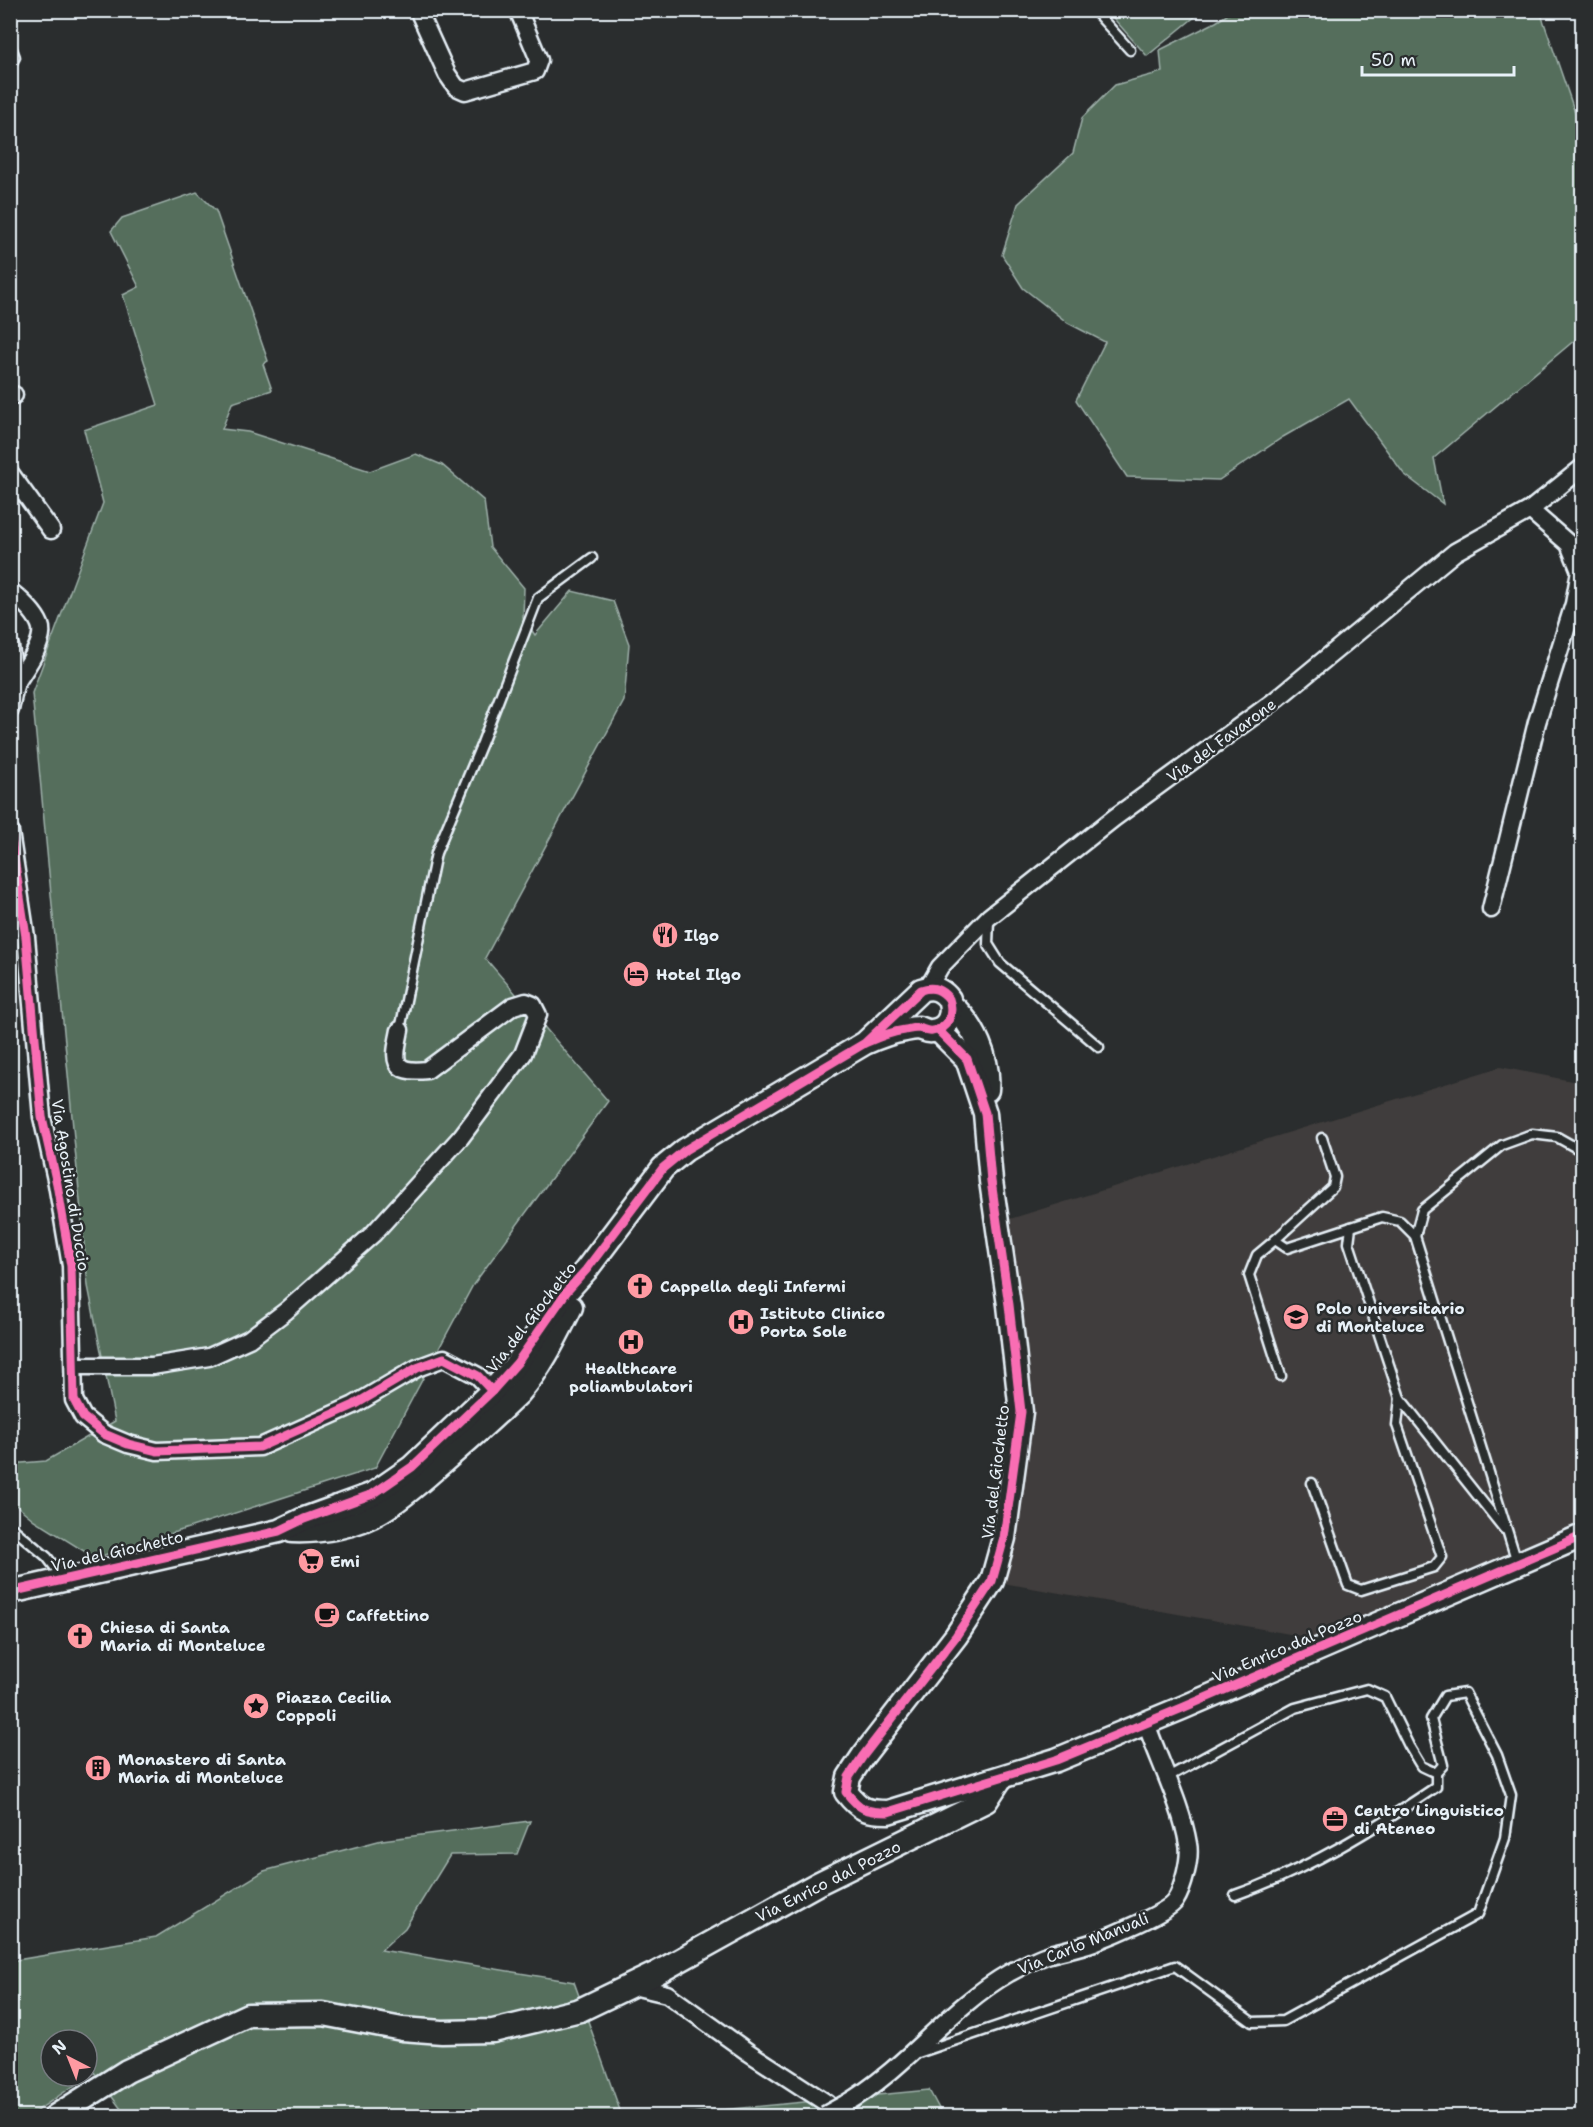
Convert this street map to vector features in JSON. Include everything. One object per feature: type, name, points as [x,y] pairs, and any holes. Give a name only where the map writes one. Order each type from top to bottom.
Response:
[{"type":"street","points":[[418,10],[447,75],[456,87],[465,91],[535,71],[539,60],[518,10]]},
{"type":"street","name":"Via del Favarone","points":[[928,988],[940,967],[989,916],[1114,818],[1273,702],[1455,552],[1530,510],[1582,468]]},
{"type":"street","points":[[10,472],[51,530]]},
{"type":"street","points":[[1491,909],[1537,722],[1574,604],[1580,571],[1569,544],[1530,510]]},
{"type":"street","points":[[10,591],[27,605],[41,628],[38,646],[15,685]]},
{"type":"street","points":[[10,646],[15,685],[10,710]]},
{"type":"street","name":"Via Agostino di Duccio","points":[[10,832],[26,937],[42,1117],[57,1184],[71,1266],[74,1400],[83,1417],[104,1434],[128,1444],[157,1451],[260,1447],[354,1405],[417,1368],[444,1358],[478,1376],[492,1391]]},
{"type":"street","name":"Via del Giochetto","points":[[865,1043],[918,992],[928,988],[941,991],[949,999],[951,1005],[968,1022],[983,1053],[988,1082],[985,1113],[991,1181],[1009,1305],[1021,1412],[1004,1538],[992,1581],[956,1636],[863,1756],[849,1777],[846,1792],[856,1806],[870,1812],[888,1812],[1001,1778]]},
{"type":"street","points":[[74,1366],[152,1366],[209,1357],[249,1339],[286,1311],[373,1234],[461,1137],[522,1054],[538,1016],[533,1005],[526,1002],[513,1006],[427,1070],[411,1072],[400,1067],[395,1056],[400,1030]]},
{"type":"street","name":"Via del Giochetto","points":[[910,1002],[909,1014],[967,1059],[985,1113]]},
{"type":"street","points":[[928,1029],[946,1024],[950,1019],[951,1005]]},
{"type":"street","name":"Via del Giochetto","points":[[279,1531],[304,1519],[373,1494],[412,1467],[492,1391],[517,1363],[567,1291],[586,1270],[663,1168],[685,1150],[865,1043],[886,1033],[928,1029]]},
{"type":"street","name":"Via del Giochetto","points":[[10,1592],[279,1531],[308,1531],[344,1526],[380,1512],[414,1486],[503,1408],[530,1381],[555,1339],[579,1291],[586,1270]]},
{"type":"street","name":"Via Enrico dal Pozzo","points":[[56,2116],[127,2071],[248,2016],[323,2014],[402,2029],[442,2032],[493,2031],[580,2010],[633,1986],[819,1883],[986,1800],[1001,1778],[1056,1760],[1146,1724],[1582,1536]]},
{"type":"street","name":"Via Carlo Manuali","points":[[834,2112],[863,2094],[908,2057],[940,2025],[1008,1974],[1047,1955],[1093,1942],[1125,1929],[1175,1902],[1186,1873],[1189,1846],[1180,1814],[1146,1724]]},
{"type":"street","points":[[633,1986],[667,1994],[834,2112]]},
{"type":"lane","points":[[1094,10],[1130,50]]},
{"type":"lane","points":[[10,44],[15,57],[10,66]]},
{"type":"lane","points":[[400,1030],[435,853],[482,743],[538,598],[592,558]]},
{"type":"lane","points":[[989,916],[988,944],[1000,963],[1099,1047]]},
{"type":"lane","points":[[1415,1236],[1422,1210],[1502,1145],[1532,1134],[1557,1137],[1582,1151]]},
{"type":"lane","points":[[1281,1376],[1249,1275],[1257,1255],[1333,1187],[1335,1177],[1323,1138]]},
{"type":"lane","points":[[1275,1240],[1287,1248],[1382,1217],[1400,1221],[1415,1236],[1517,1563]]},
{"type":"lane","points":[[1351,1227],[1349,1243],[1400,1398],[1508,1534]]},
{"type":"lane","points":[[1312,1484],[1348,1585],[1361,1590],[1434,1567],[1442,1557],[1397,1425],[1400,1398]]},
{"type":"lane","points":[[10,1526],[47,1557],[64,1579]]},
{"type":"lane","points":[[1166,1779],[1296,1708],[1366,1689],[1385,1697],[1421,1766],[1436,1773]]},
{"type":"lane","points":[[908,2057],[1175,1966],[1252,2022],[1283,2020],[1478,1914],[1505,1838],[1511,1795],[1497,1755],[1465,1693],[1445,1696],[1431,1719],[1443,1765],[1436,1773],[1436,1787],[1343,1847],[1270,1883],[1235,1895]]},
{"type":"shaded area","name":"Polo universitario di Monteluce","points":[[1500,1067],[1582,1083],[1582,1538],[1312,1638],[992,1581],[1021,1412],[997,1223]]},
{"type":"green space","points":[[1107,11],[1202,11],[1147,56]]},
{"type":"green space","points":[[1233,11],[1540,11],[1582,133],[1582,334],[1434,458],[1443,504],[1404,474],[1349,399],[1283,437],[1219,480],[1127,477],[1076,400],[1105,342],[1068,323],[1023,288],[1002,255],[1018,204],[1073,153],[1082,118],[1115,85],[1162,72],[1160,50]]},
{"type":"green space","points":[[197,192],[216,211],[268,361],[263,364],[272,390],[232,403],[222,429],[248,432],[370,471],[416,454],[442,465],[484,501],[490,547],[524,588],[523,618],[535,635],[572,591],[613,601],[629,644],[624,701],[485,958],[608,1101],[473,1285],[375,1468],[95,1558],[34,1520],[11,1501],[10,1464],[46,1461],[115,1421],[88,1286],[32,693],[103,503],[84,430],[158,405],[123,295],[139,287],[111,231],[122,218]]},
{"type":"green space","points":[[530,1821],[517,1854],[450,1855],[405,1928],[381,1950],[574,1982],[622,2116],[126,2116],[99,2079],[99,2028],[39,2028],[39,2088],[70,2088],[29,2116],[11,2116],[11,1961],[156,1937],[264,1871],[382,1840]]},
{"type":"green space","points":[[929,2090],[943,2116],[660,2116]]},
{"type":"cycle path","points":[[10,832],[26,937],[42,1117],[57,1184],[71,1266],[74,1400],[83,1417],[104,1434],[128,1444],[157,1451],[260,1447],[354,1405],[417,1368],[444,1358],[478,1376],[492,1391]]},
{"type":"cycle path","points":[[10,1592],[279,1531],[304,1519],[373,1494],[412,1467],[492,1391],[517,1363],[567,1291],[586,1270],[663,1168],[685,1150],[865,1043],[900,1031],[919,1028],[927,1031],[938,1030],[949,1020],[951,1010],[949,999],[936,989],[921,990],[865,1043]]},
{"type":"cycle path","points":[[938,1030],[967,1059],[985,1113],[991,1181],[1009,1305],[1021,1412],[1004,1538],[992,1581],[956,1636],[849,1777],[846,1792],[855,1803],[864,1809],[888,1812],[1056,1760],[1582,1536]]},
{"type":"place","name":"Ilgo","points":[[665,935]]},
{"type":"place","name":"Hotel Ilgo","points":[[636,974]]},
{"type":"place","name":"Cappella degli Infermi","points":[[640,1286]]},
{"type":"place","name":"Polo universitario di Monteluce","points":[[1296,1317]]},
{"type":"place","name":"Istituto Clinico Porta Sole","points":[[741,1322]]},
{"type":"place","name":"Healthcare poliambulatori","points":[[631,1342]]},
{"type":"place","name":"Emi","points":[[311,1561]]},
{"type":"place","name":"Caffettino","points":[[327,1615]]},
{"type":"place","name":"Chiesa di Santa Maria di Monteluce","points":[[80,1636]]},
{"type":"place","name":"Piazza Cecilia Coppoli","points":[[256,1706]]},
{"type":"place","name":"Monastero di Santa Maria di Monteluce","points":[[98,1768]]},
{"type":"place","name":"Centro Linguistico di Ateneo","points":[[1335,1819]]}]
